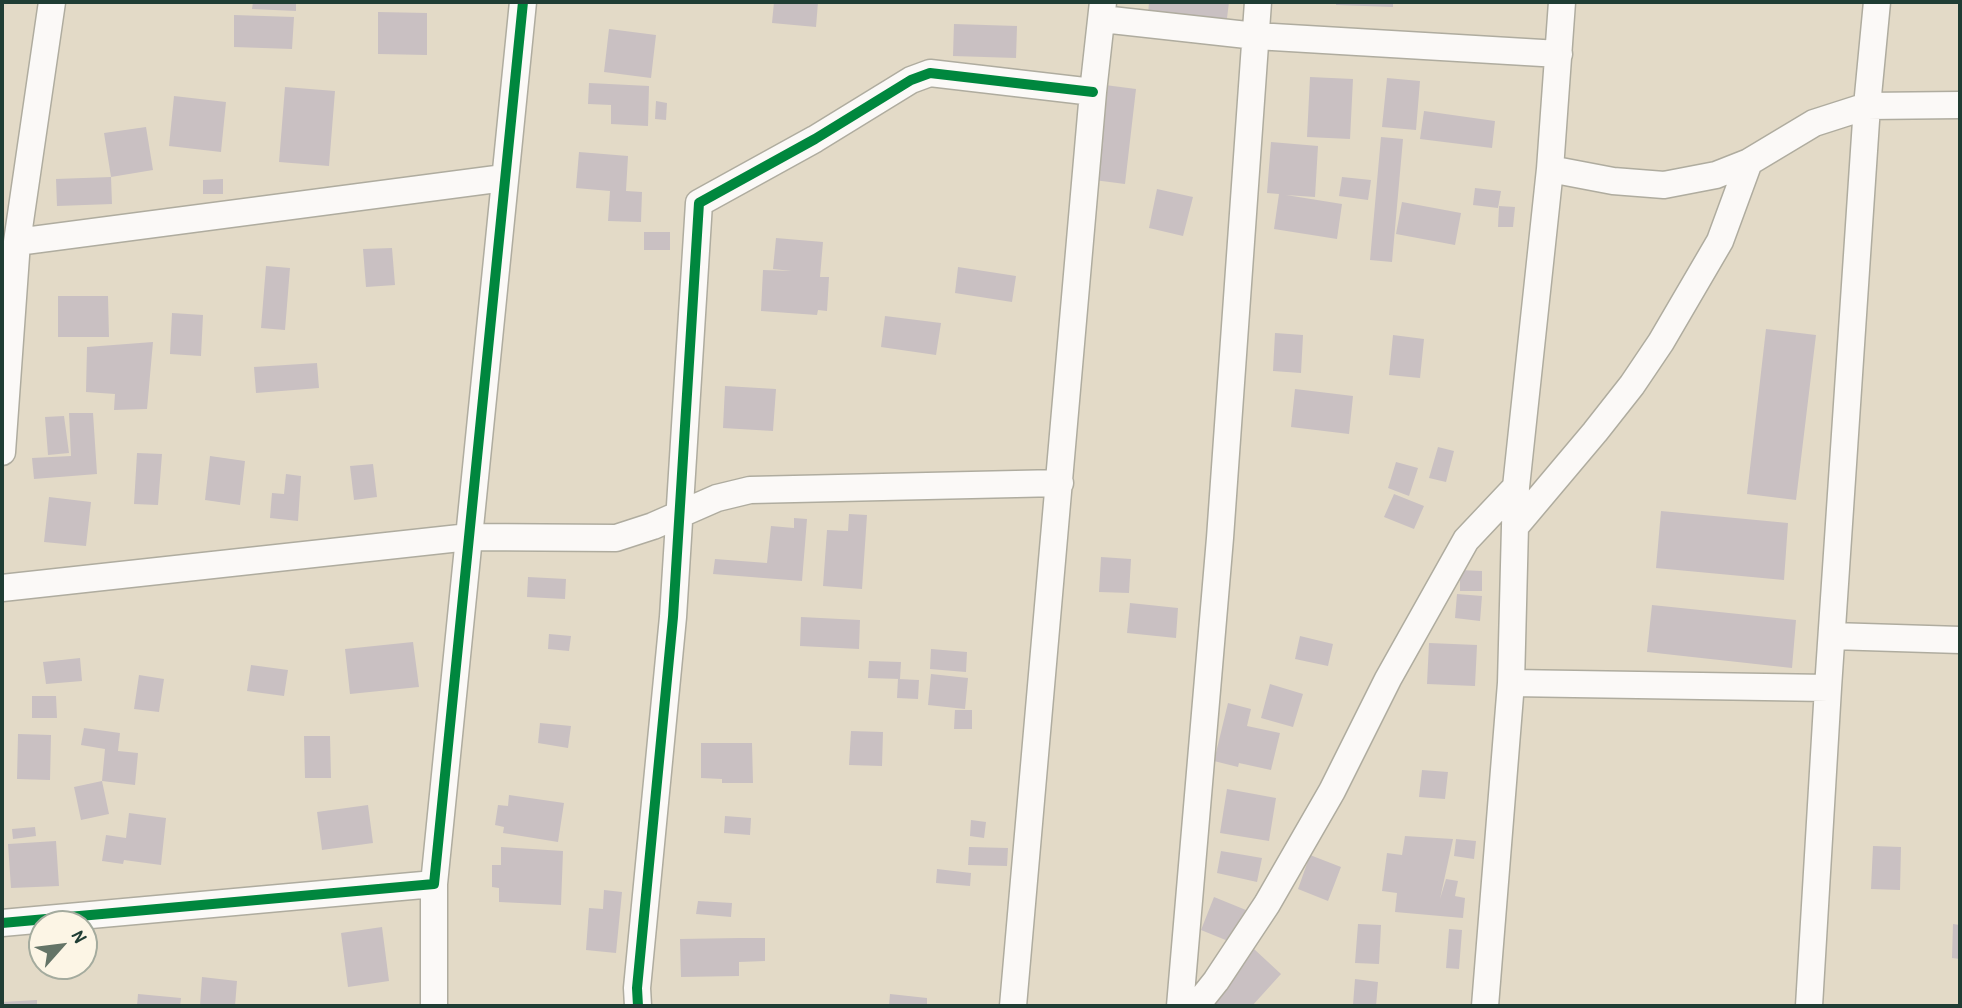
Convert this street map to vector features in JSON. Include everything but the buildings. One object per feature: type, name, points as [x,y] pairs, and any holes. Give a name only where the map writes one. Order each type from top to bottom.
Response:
[{"type":"street","points":[[2,452],[18,242],[52,2]]},
{"type":"street","points":[[434,1006],[434,884],[523,2]]},
{"type":"street","points":[[1180,1006],[1220,538],[1258,2]]},
{"type":"street","points":[[1485,1006],[1511,683],[1516,487],[1550,169],[1562,2]]},
{"type":"street","points":[[1809,1006],[1867,106],[1877,2]]},
{"type":"street","points":[[1013,1006],[1102,10],[1256,36],[1559,54]]},
{"type":"street","points":[[638,1006],[637,988],[673,617],[699,203],[815,139],[911,80],[930,73],[1093,92]]},
{"type":"street","points":[[1550,169],[1613,181],[1664,185],[1716,175],[1749,162],[1814,123],[1867,106],[1960,105]]},
{"type":"street","points":[[1514,527],[1595,432],[1661,342],[1720,242],[1749,162]]},
{"type":"street","points":[[18,242],[504,178]]},
{"type":"street","points":[[2,589],[469,537],[616,538],[653,526],[717,498],[750,490],[1060,483]]},
{"type":"street","points":[[1196,1006],[1216,981],[1267,904],[1332,791],[1388,679],[1466,540],[1516,487]]},
{"type":"street","points":[[1832,636],[1960,640]]},
{"type":"street","points":[[1511,683],[1828,688]]},
{"type":"street","points":[[2,923],[434,884]]},
{"type":"cycle path","points":[[2,923],[434,884],[523,2]]},
{"type":"cycle path","points":[[638,1006],[637,988],[673,617],[699,203],[815,139],[911,80],[930,73],[1093,92]]}]
